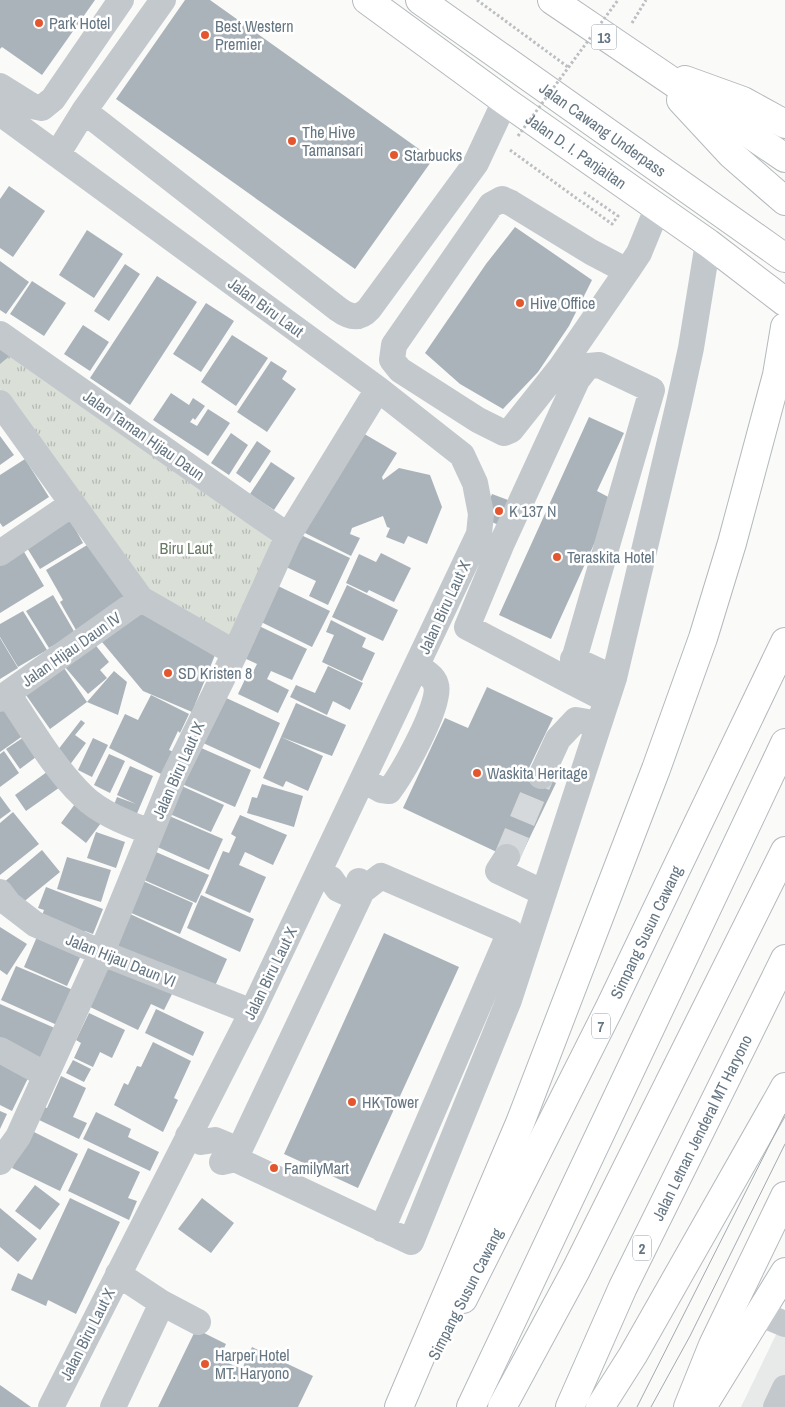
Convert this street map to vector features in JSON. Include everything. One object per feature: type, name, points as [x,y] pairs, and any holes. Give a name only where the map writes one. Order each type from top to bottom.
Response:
[{"type":"main road","name":"Jalan D. I. Panjaitan","points":[[367,0],[505,101],[708,244],[785,302]]},
{"type":"main road","name":"Jalan Cawang Underpass","points":[[420,0],[785,258]]},
{"type":"main road","name":"13","points":[[552,0],[657,72]]},
{"type":"main road","points":[[657,72],[713,88],[743,100],[785,124]]},
{"type":"main road","points":[[657,72],[785,158]]},
{"type":"main road","points":[[657,72],[698,120],[732,155],[785,201]]},
{"type":"main road","points":[[398,1407],[520,1123],[656,770],[713,605],[777,375],[785,327]]},
{"type":"main road","name":"Simpang Susun Cawang","points":[[408,1407],[606,1015],[785,642]]},
{"type":"main road","points":[[471,1407],[785,743]]},
{"type":"main road","points":[[502,1407],[576,1270],[785,851]]},
{"type":"main road","name":"Jalan Letnan Jenderal MT Haryono","points":[[570,1407],[623,1287],[785,959]]},
{"type":"main road","points":[[600,1407],[634,1355],[785,1087]]},
{"type":"main road","points":[[688,1407],[713,1345],[785,1196]]},
{"type":"main road","points":[[702,1407],[785,1272]]},
{"type":"street","points":[[17,115],[42,108],[53,99],[121,0]]},
{"type":"street","points":[[58,153],[84,111],[163,0]]},
{"type":"street","name":"Jalan Biru Laut","points":[[0,86],[17,115],[58,153],[462,453],[475,483],[480,514],[491,539]]},
{"type":"street","points":[[84,111],[338,309],[348,316],[356,316],[364,314],[369,308],[476,163],[505,101]]},
{"type":"street","points":[[628,271],[591,252],[502,199],[491,205],[394,345],[392,360],[400,370],[477,422],[504,433],[511,430],[561,367],[628,271],[639,253],[657,209]]},
{"type":"street","points":[[195,1139],[215,1140],[227,1145],[235,1159],[411,1242],[509,1000],[607,700],[685,376],[708,244]]},
{"type":"street","name":"Jalan Taman Hijau Daun","points":[[0,334],[288,536]]},
{"type":"street","points":[[570,670],[652,390],[599,365],[588,366],[577,380],[491,539],[467,627],[570,670],[607,700]]},
{"type":"street","name":"Jalan Biru Laut IX","points":[[0,1162],[18,1137],[102,953],[173,778],[288,536],[378,389]]},
{"type":"street","points":[[0,403],[141,598],[234,653]]},
{"type":"street","points":[[462,453],[461,445],[469,425],[477,422]]},
{"type":"street","points":[[0,553],[72,504]]},
{"type":"street","name":"Jalan Biru Laut X","points":[[51,1407],[118,1274],[195,1139],[252,1012],[325,876],[363,780],[416,667],[491,539]]},
{"type":"street","name":"Jalan Hijau Daun IV","points":[[4,696],[141,598]]},
{"type":"street","points":[[363,780],[381,790],[398,796],[401,776],[425,728],[437,689],[436,682],[428,674],[416,667]]},
{"type":"street","points":[[4,696],[64,776],[84,798],[129,825],[151,832]]},
{"type":"street","points":[[541,776],[558,739],[576,720],[607,700]]},
{"type":"street","points":[[507,857],[498,871],[544,893]]},
{"type":"street","points":[[325,876],[344,875],[358,880],[362,891]]},
{"type":"street","points":[[235,1159],[362,891],[381,876],[510,932],[382,1229]]},
{"type":"street","name":"Jalan Hijau Daun VI","points":[[0,892],[10,904],[35,924],[102,953],[252,1012]]},
{"type":"street","points":[[0,1050],[46,1075]]},
{"type":"street","points":[[581,1407],[602,1352],[703,1142],[720,1090]]},
{"type":"street","points":[[118,1274],[198,1322]]},
{"type":"street","points":[[113,1407],[162,1302]]},
{"type":"street","points":[[760,1313],[785,1324]]},
{"type":"path","points":[[477,0],[568,67]]},
{"type":"path","points":[[518,136],[618,0]]},
{"type":"path","points":[[506,147],[612,224],[618,216],[578,187]]},
{"type":"shaded area","points":[[785,1316],[785,1407],[741,1407]]},
{"type":"green space","name":"Biru Laut","points":[[0,337],[129,430],[277,545],[229,644],[144,592],[73,496],[0,389]]},
{"type":"building","name":"Park Hotel","points":[[0,0],[95,0],[42,75],[2,47],[0,49]]},
{"type":"building","name":"The Hive Tamansari","points":[[185,0],[210,0],[433,159],[355,269],[116,99]]},
{"type":"building","points":[[9,186],[45,211],[13,257],[0,248],[0,199]]},
{"type":"building","name":"Hive Office","points":[[515,227],[592,280],[569,326],[538,372],[503,409],[460,384],[425,353],[486,264]]},
{"type":"building","points":[[87,230],[123,254],[94,298],[59,275]]},
{"type":"building","points":[[0,261],[29,282],[6,314],[0,310]]},
{"type":"building","points":[[125,264],[140,274],[109,321],[94,311]]},
{"type":"building","points":[[157,276],[197,302],[130,405],[90,378]]},
{"type":"building","points":[[32,281],[66,303],[44,336],[10,314]]},
{"type":"building","points":[[206,303],[234,321],[201,372],[173,354]]},
{"type":"building","points":[[83,325],[109,342],[90,371],[64,354]]},
{"type":"building","points":[[232,335],[268,358],[236,406],[201,382]]},
{"type":"building","points":[[0,346],[12,354],[0,364]]},
{"type":"building","points":[[271,361],[287,371],[282,379],[296,389],[267,432],[237,412]]},
{"type":"building","points":[[171,393],[189,405],[193,398],[205,406],[195,420],[193,418],[190,422],[197,426],[208,409],[230,423],[208,456],[153,420]]},
{"type":"building","name":"Teraskita Hotel","points":[[589,417],[624,433],[597,491],[614,500],[551,639],[499,615]]},
{"type":"building","points":[[361,432],[397,453],[382,477],[383,480],[399,468],[430,475],[442,507],[427,544],[408,536],[404,544],[386,537],[390,528],[387,527],[383,516],[352,528],[350,534],[360,538],[351,556],[303,532]]},
{"type":"building","points":[[231,433],[248,445],[229,475],[211,463]]},
{"type":"building","points":[[0,436],[14,455],[0,465]]},
{"type":"building","points":[[257,441],[271,451],[250,483],[236,473]]},
{"type":"building","points":[[25,459],[49,497],[3,527],[0,523],[0,475]]},
{"type":"building","points":[[271,462],[295,478],[274,510],[250,494]]},
{"type":"building","name":"K 137 N","points":[[492,494],[516,503],[506,528],[482,518]]},
{"type":"building","points":[[68,516],[83,543],[40,569],[24,543]]},
{"type":"building","points":[[301,535],[350,558],[328,605],[309,596],[316,581],[286,567]]},
{"type":"building","points":[[92,542],[126,600],[76,630],[60,602],[63,600],[46,570]]},
{"type":"building","points":[[23,550],[44,586],[0,613],[0,564]]},
{"type":"building","points":[[381,553],[411,568],[394,602],[369,590],[367,593],[346,583],[359,554],[376,562]]},
{"type":"building","points":[[276,585],[330,611],[312,647],[259,621]]},
{"type":"building","points":[[347,585],[398,610],[383,641],[332,617]]},
{"type":"building","points":[[53,595],[75,633],[49,648],[26,611]]},
{"type":"building","name":"SD Kristen 8","points":[[144,606],[215,655],[192,712],[143,691],[102,642]]},
{"type":"building","points":[[23,611],[47,650],[18,667],[0,637],[0,624]]},
{"type":"building","points":[[331,620],[366,638],[362,647],[375,653],[362,681],[322,662],[334,635],[326,632]]},
{"type":"building","points":[[257,625],[307,649],[292,680],[271,671],[267,679],[289,690],[278,713],[238,694],[249,671],[253,672],[257,664],[242,657]]},
{"type":"building","points":[[0,638],[18,668],[0,679]]},
{"type":"building","points":[[93,642],[109,662],[100,670],[107,678],[88,694],[65,667]]},
{"type":"building","points":[[328,666],[363,683],[350,710],[333,701],[327,715],[290,697],[296,685],[315,693]]},
{"type":"building","points":[[64,668],[87,702],[50,729],[26,695]]},
{"type":"building","points":[[114,671],[127,682],[118,715],[87,702]]},
{"type":"building","name":"Waskita Heritage","points":[[487,687],[553,718],[528,770],[556,783],[518,862],[403,808],[445,718],[468,728]]},
{"type":"building","points":[[151,695],[189,714],[169,750],[176,753],[161,774],[109,748],[125,714],[138,720]]},
{"type":"building","points":[[222,696],[280,723],[260,769],[201,742]]},
{"type":"building","points":[[296,703],[346,725],[332,756],[281,737]]},
{"type":"building","points":[[4,705],[24,735],[0,752],[0,708]]},
{"type":"building","points":[[81,720],[85,723],[75,735],[86,743],[69,766],[54,755]]},
{"type":"building","points":[[27,735],[40,754],[20,769],[6,749]]},
{"type":"building","points":[[281,737],[323,756],[308,791],[286,781],[283,787],[263,778]]},
{"type":"building","points":[[93,738],[108,745],[92,777],[78,770]]},
{"type":"building","points":[[199,747],[251,770],[235,807],[182,784]]},
{"type":"building","points":[[4,751],[19,773],[0,787],[0,754]]},
{"type":"building","points":[[109,754],[125,761],[110,793],[94,785]]},
{"type":"building","points":[[130,766],[153,776],[135,818],[112,810],[117,797],[136,804],[117,795]]},
{"type":"building","points":[[51,769],[63,785],[26,811],[15,795]]},
{"type":"building","points":[[175,783],[224,805],[211,832],[163,811]]},
{"type":"building","points":[[262,784],[303,796],[294,827],[247,813],[252,797],[257,798]]},
{"type":"building","points":[[0,796],[11,811],[0,819]]},
{"type":"building","points":[[75,804],[101,823],[86,843],[61,823]]},
{"type":"building","points":[[13,812],[39,844],[0,875],[0,823]]},
{"type":"building","points":[[167,815],[223,839],[209,870],[153,845]]},
{"type":"building","points":[[240,815],[287,835],[273,865],[245,852],[239,865],[266,877],[250,913],[205,893],[223,851],[229,853],[236,837],[231,834]]},
{"type":"building","points":[[96,832],[125,842],[116,868],[87,858]]},
{"type":"building","points":[[42,850],[60,872],[21,904],[3,883]]},
{"type":"building","points":[[156,852],[209,875],[196,903],[144,880]]},
{"type":"building","points":[[67,857],[111,870],[101,902],[57,889]]},
{"type":"building","points":[[143,881],[193,903],[180,934],[129,912]]},
{"type":"building","points":[[46,887],[103,909],[93,934],[85,931],[83,937],[40,921],[44,910],[38,908]]},
{"type":"building","points":[[201,895],[254,919],[240,952],[187,928]]},
{"type":"building","points":[[128,913],[227,959],[211,995],[112,951]]},
{"type":"building","points":[[0,927],[27,944],[7,975],[0,970]]},
{"type":"building","points":[[39,932],[83,951],[67,986],[24,967]]},
{"type":"building","name":"HK Tower","points":[[384,933],[459,967],[358,1188],[284,1154]]},
{"type":"building","points":[[108,964],[172,994],[164,1010],[151,1004],[138,1030],[88,1006]]},
{"type":"building","points":[[16,966],[73,990],[57,1025],[1,1000]]},
{"type":"building","points":[[0,1004],[57,1029],[44,1062],[0,1042]]},
{"type":"building","points":[[156,1009],[204,1032],[193,1056],[145,1033]]},
{"type":"building","points":[[89,1013],[125,1030],[112,1058],[100,1052],[93,1067],[74,1058],[81,1043],[76,1040]]},
{"type":"building","points":[[153,1042],[191,1061],[174,1098],[178,1100],[163,1132],[114,1105],[124,1083],[128,1085],[137,1066],[141,1067]]},
{"type":"building","points":[[0,1059],[30,1074],[12,1111],[0,1105]]},
{"type":"building","points":[[73,1060],[91,1069],[84,1082],[66,1073]]},
{"type":"building","points":[[61,1076],[86,1088],[73,1117],[87,1123],[79,1139],[37,1119],[44,1107],[47,1108]]},
{"type":"building","points":[[0,1111],[7,1114],[0,1129]]},
{"type":"building","points":[[96,1112],[131,1129],[128,1137],[159,1152],[150,1171],[83,1139]]},
{"type":"building","points":[[30,1130],[78,1154],[60,1191],[12,1168]]},
{"type":"building","points":[[88,1148],[140,1172],[128,1198],[137,1201],[129,1220],[68,1191]]},
{"type":"building","points":[[35,1185],[60,1204],[40,1230],[15,1211]]},
{"type":"building","points":[[70,1198],[120,1222],[76,1314],[48,1300],[46,1306],[11,1290],[18,1273],[32,1280]]},
{"type":"building","points":[[202,1198],[234,1223],[211,1253],[178,1229]]},
{"type":"building","points":[[0,1208],[37,1239],[18,1262],[0,1247]]},
{"type":"building","name":"Harper Hotel MT. Haryono","points":[[196,1329],[226,1344],[219,1359],[242,1369],[252,1347],[313,1376],[298,1407],[158,1407]]},
{"type":"building","points":[[0,1385],[31,1407],[0,1407]]},
{"type":"tunnel","points":[[507,857],[541,776]]},
{"type":"tram line","points":[[637,1407],[785,1114]]},
{"type":"tram line","points":[[651,1407],[690,1336],[785,1144]]},
{"type":"place","name":"Park Hotel","points":[[39,23]]},
{"type":"place","name":"Best Western Premier","points":[[205,35]]},
{"type":"place","name":"The Hive Tamansari","points":[[292,141]]},
{"type":"place","name":"Starbucks","points":[[394,155]]},
{"type":"place","name":"Hive Office","points":[[520,303]]},
{"type":"place","name":"K 137 N","points":[[499,511]]},
{"type":"place","name":"Teraskita Hotel","points":[[557,557]]},
{"type":"place","name":"SD Kristen 8","points":[[168,673]]},
{"type":"place","name":"Waskita Heritage","points":[[477,773]]},
{"type":"place","name":"HK Tower","points":[[352,1102]]},
{"type":"place","name":"FamilyMart","points":[[274,1168]]},
{"type":"place","name":"Harper Hotel MT. Haryono","points":[[205,1364]]}]
